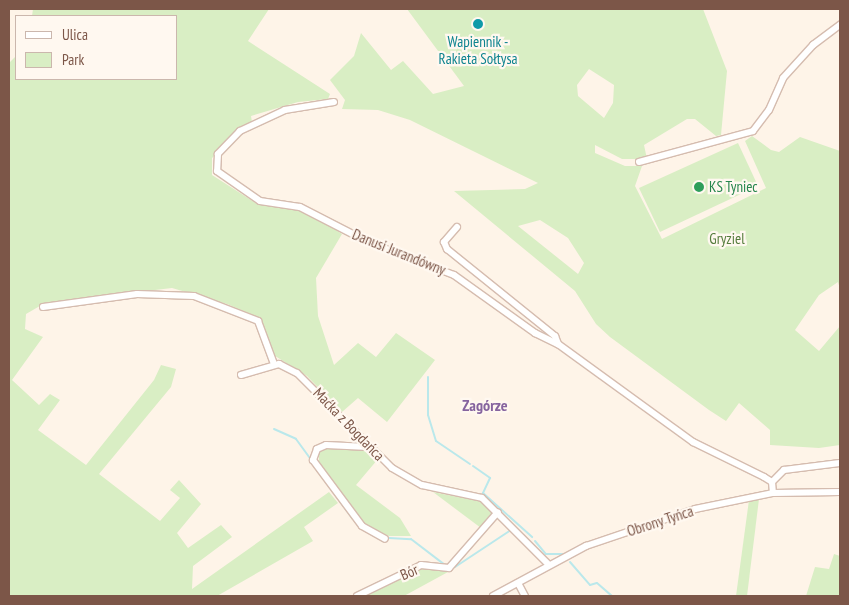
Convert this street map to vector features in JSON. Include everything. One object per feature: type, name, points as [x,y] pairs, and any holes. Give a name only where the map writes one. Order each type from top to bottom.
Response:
[{"type":"street","points":[[639,162],[752,131],[769,110],[783,78],[813,45],[840,25]]},
{"type":"street","name":"Danusi Jurandówny","points":[[334,102],[284,110],[240,131],[218,154],[217,171],[260,200],[300,207],[368,242],[454,275],[535,333],[558,344],[693,442],[772,482]]},
{"type":"street","points":[[456,227],[444,242],[447,249],[556,336],[558,344]]},
{"type":"street","points":[[43,306],[137,294],[194,296],[258,321],[274,364],[241,375]]},
{"type":"street","name":"Maćka z Bogdańca","points":[[274,364],[307,380],[368,447],[407,478],[482,498],[549,565]]},
{"type":"street","points":[[368,447],[326,445],[317,449],[314,460],[362,526],[385,539]]},
{"type":"street","points":[[774,493],[772,482],[784,470],[840,463]]},
{"type":"street","name":"Obrony Tyńca","points":[[493,596],[549,565],[608,537],[695,509],[774,493],[840,492]]},
{"type":"street","name":"Bór","points":[[357,596],[420,565],[449,568],[498,512]]},
{"type":"street","points":[[518,583],[525,596]]},
{"type":"green space","points":[[33,9],[269,9],[248,41],[330,94],[328,99],[298,102],[251,116],[252,122],[212,158],[212,175],[257,204],[300,207],[342,234],[316,278],[318,316],[334,365],[358,343],[376,357],[396,333],[435,360],[387,422],[358,398],[342,412],[307,376],[272,354],[260,318],[227,304],[172,288],[45,303],[26,314],[25,329],[43,337],[12,380],[39,405],[50,394],[60,400],[38,430],[86,465],[154,380],[161,365],[176,369],[171,387],[99,474],[160,521],[180,498],[170,490],[179,480],[201,504],[177,533],[188,548],[221,525],[232,537],[193,566],[192,589],[329,492],[338,503],[304,527],[313,541],[217,596],[9,596],[9,63],[15,57],[15,80],[178,80],[178,15],[32,15]]},
{"type":"green space","name":"Gryziel","points":[[407,9],[703,9],[727,71],[721,135],[716,136],[695,119],[687,119],[644,145],[647,159],[622,159],[595,145],[595,153],[625,166],[642,166],[635,186],[662,239],[766,188],[745,141],[752,136],[771,150],[779,152],[800,137],[840,151],[840,289],[838,282],[819,295],[795,330],[819,351],[840,326],[840,445],[819,448],[770,445],[770,430],[739,403],[726,421],[709,410],[610,337],[596,324],[575,291],[454,191],[525,189],[538,183],[410,120],[378,110],[342,109],[345,100],[330,80],[354,56],[361,33],[391,70],[403,61],[433,94],[464,86]],"holes":[[[589,69],[614,85],[613,103],[604,118],[578,96],[577,85]],[[540,220],[568,238],[584,263],[578,274],[518,226]]]},
{"type":"green space","name":"KS Tyniec","points":[[738,143],[758,186],[660,232],[639,188]]},
{"type":"green space","points":[[326,447],[365,450],[378,459],[356,485],[400,518],[411,536],[389,536],[367,526],[319,465],[319,451]]},
{"type":"green space","points":[[433,492],[483,502],[493,512],[491,519],[481,528]]},
{"type":"green space","points":[[759,499],[747,596],[736,596],[749,500]]},
{"type":"green space","points":[[834,554],[840,556],[840,596],[806,596],[815,567],[829,569]]},
{"type":"green space","points":[[420,568],[448,572],[404,596],[365,596]]},
{"type":"waterway","points":[[428,377],[428,415],[436,441],[470,464]]},
{"type":"waterway","points":[[274,429],[296,439],[311,460]]},
{"type":"waterway","points":[[473,466],[490,478],[483,493],[532,537]]},
{"type":"waterway","points":[[331,489],[353,519]]},
{"type":"waterway","points":[[455,567],[511,530]]},
{"type":"waterway","points":[[389,538],[411,539],[445,565]]},
{"type":"waterway","points":[[535,541],[546,554],[565,554]]},
{"type":"waterway","points":[[570,562],[590,585],[597,583],[612,596]]},
{"type":"place","name":"Wapiennik - Rakieta Sołtysa","points":[[478,24]]},
{"type":"place","name":"KS Tyniec","points":[[699,187]]},
{"type":"district","name":"Zagórze","points":[[485,405]]}]
